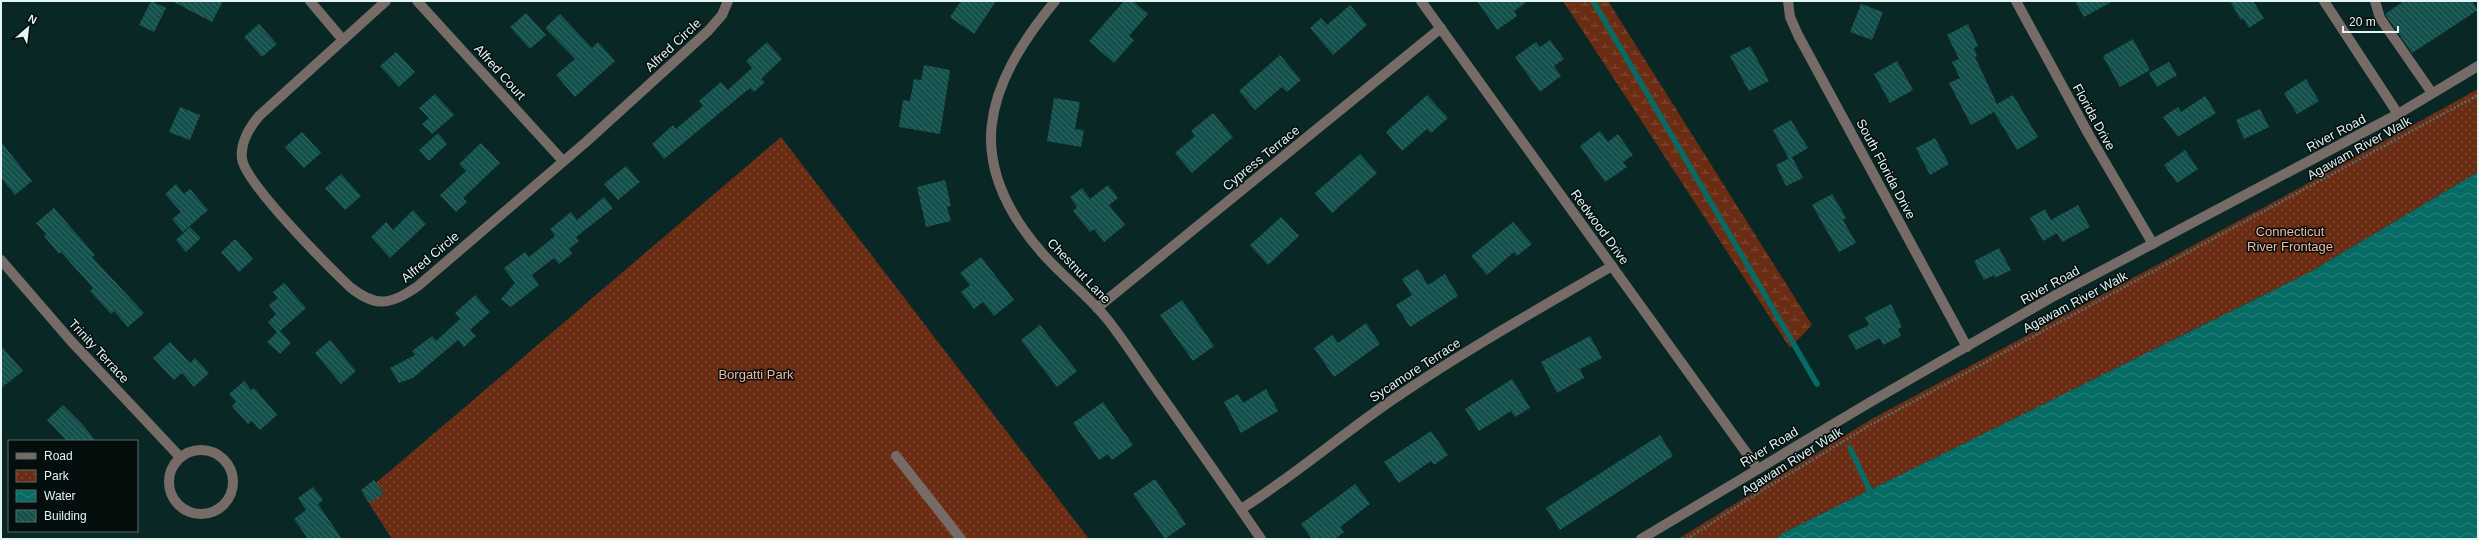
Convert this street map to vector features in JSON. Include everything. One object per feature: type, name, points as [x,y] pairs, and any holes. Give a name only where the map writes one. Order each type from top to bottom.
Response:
[{"type":"street","points":[[310,1],[343,40]]},
{"type":"street","name":"Alfred Circle","points":[[386,1],[253,123],[244,140],[242,161],[246,172],[260,191],[342,280],[372,301],[389,302],[406,294],[563,161],[708,31],[722,15],[728,1]]},
{"type":"street","name":"Alfred Court","points":[[417,1],[563,161]]},
{"type":"street","name":"Chestnut Lane","points":[[1055,1],[1017,52],[1003,81],[990,128],[992,164],[1003,196],[1030,238],[1054,267],[1097,308],[1261,539]]},
{"type":"street","name":"Redwood Drive","points":[[1421,1],[1758,469]]},
{"type":"street","name":"South Florida Drive","points":[[1788,1],[1790,17],[1798,35],[1967,347]]},
{"type":"street","name":"Florida Drive","points":[[2016,1],[2089,135],[2153,244]]},
{"type":"street","points":[[2324,1],[2398,114]]},
{"type":"street","points":[[2375,1],[2380,18],[2432,93]]},
{"type":"street","name":"Cypress Terrace","points":[[1097,308],[1441,28]]},
{"type":"street","name":"River Road","points":[[1641,539],[2054,296],[2398,114],[2478,66]]},
{"type":"street","name":"Trinity Terrace","points":[[1,260],[71,341],[180,457]]},
{"type":"street","name":"Sycamore Terrace","points":[[1241,509],[1279,486],[1361,422],[1398,396],[1612,266]]},
{"type":"street","points":[[201,449],[215,453],[226,462],[233,475],[232,490],[226,503],[220,508],[208,513],[196,514],[185,509],[176,501],[170,490],[169,478],[173,466],[180,457],[193,450],[201,449]]},
{"type":"street","points":[[896,456],[961,539]]},
{"type":"path","name":"Agawam River Walk","points":[[1688,539],[1766,488],[1872,424],[2478,95]]},
{"type":"green space","points":[[1563,1],[1608,1],[1812,325],[1790,348]]},
{"type":"green space","name":"Connecticut River Frontage","points":[[2478,89],[2478,172],[2310,272],[1785,532],[1775,539],[1678,539],[1870,420],[2292,192]]},
{"type":"green space","name":"Borgatti Park","points":[[781,137],[1089,539],[392,539],[363,494]]},
{"type":"water","points":[[2478,172],[2478,539],[1775,539],[1785,532],[2310,272]]},
{"type":"building","points":[[151,1],[166,8],[154,32],[139,25]]},
{"type":"building","points":[[172,1],[223,1],[212,22]]},
{"type":"building","points":[[961,1],[996,1],[974,34],[950,17]]},
{"type":"building","points":[[1124,1],[1133,1],[1148,14],[1129,36],[1134,40],[1114,63],[1089,41]]},
{"type":"building","points":[[1477,1],[1528,1],[1514,11],[1517,16],[1497,30]]},
{"type":"building","points":[[2075,1],[2113,1],[2084,17]]},
{"type":"building","points":[[2230,1],[2253,1],[2264,18],[2249,28],[2243,18],[2241,20]]},
{"type":"building","points":[[2404,1],[2472,1],[2478,10],[2412,53],[2385,14]]},
{"type":"building","points":[[1861,4],[1883,12],[1872,40],[1850,32]]},
{"type":"building","points":[[1350,5],[1367,25],[1333,55],[1310,28],[1321,18],[1327,25]]},
{"type":"building","points":[[526,13],[546,35],[530,49],[510,27]]},
{"type":"building","points":[[560,14],[592,48],[598,42],[615,61],[575,97],[556,75],[575,59],[545,28]]},
{"type":"building","points":[[259,24],[277,44],[262,57],[244,37]]},
{"type":"building","points":[[1968,24],[1978,46],[1974,48],[1977,56],[1975,57],[1997,104],[2013,95],[2038,137],[2017,150],[1994,112],[1971,125],[1949,83],[1960,78],[1952,62],[1959,59],[1947,35]]},
{"type":"building","points":[[2133,39],[2150,70],[2120,87],[2103,56]]},
{"type":"building","points":[[1550,40],[1564,59],[1554,66],[1561,76],[1540,92],[1515,57],[1536,42],[1540,47]]},
{"type":"building","points":[[767,42],[782,59],[761,79],[765,82],[754,92],[750,88],[664,159],[652,144],[673,125],[676,129],[703,106],[699,101],[721,82],[728,90],[752,68],[746,61]]},
{"type":"building","points":[[1750,46],[1769,81],[1749,91],[1730,56]]},
{"type":"building","points":[[396,52],[415,72],[399,87],[380,66]]},
{"type":"building","points":[[1280,55],[1301,80],[1287,92],[1282,87],[1255,110],[1239,91]]},
{"type":"building","points":[[1897,61],[1913,90],[1890,103],[1874,74]]},
{"type":"building","points":[[2169,62],[2177,75],[2157,87],[2149,73]]},
{"type":"building","points":[[924,65],[950,70],[940,134],[899,127],[903,100],[910,101],[914,79],[921,80]]},
{"type":"building","points":[[2306,79],[2319,101],[2297,114],[2284,93]]},
{"type":"building","points":[[435,94],[454,115],[432,134],[422,124],[429,118],[419,108]]},
{"type":"building","points":[[1427,95],[1448,118],[1431,133],[1427,129],[1402,151],[1386,132]]},
{"type":"building","points":[[2205,96],[2216,113],[2178,137],[2163,117],[2178,107],[2181,112]]},
{"type":"building","points":[[1054,98],[1080,102],[1075,129],[1084,130],[1081,147],[1047,141]]},
{"type":"building","points":[[180,107],[200,115],[190,140],[169,132]]},
{"type":"building","points":[[2260,109],[2269,127],[2244,139],[2236,120]]},
{"type":"building","points":[[1213,113],[1233,137],[1192,173],[1175,153],[1195,136],[1191,131]]},
{"type":"building","points":[[1791,120],[1808,148],[1789,159],[1773,130]]},
{"type":"building","points":[[1600,131],[1608,142],[1618,134],[1633,155],[1623,162],[1627,167],[1605,182],[1580,146]]},
{"type":"building","points":[[302,132],[321,153],[304,168],[285,147]]},
{"type":"building","points":[[438,133],[447,144],[429,161],[419,150]]},
{"type":"building","points":[[1935,138],[1949,164],[1930,175],[1916,148]]},
{"type":"building","points":[[1,142],[32,181],[15,195],[1,178]]},
{"type":"building","points":[[481,143],[500,163],[463,198],[467,202],[456,212],[440,195],[466,171],[459,164]]},
{"type":"building","points":[[2185,150],[2198,169],[2177,183],[2164,165]]},
{"type":"building","points":[[1360,154],[1377,173],[1332,213],[1315,193]]},
{"type":"building","points":[[1792,157],[1803,178],[1786,186],[1776,165]]},
{"type":"building","points":[[626,166],[640,182],[618,200],[604,184]]},
{"type":"building","points":[[341,174],[361,196],[345,210],[325,188]]},
{"type":"building","points":[[945,180],[951,206],[947,207],[951,221],[926,227],[917,187]]},
{"type":"building","points":[[176,184],[184,194],[190,189],[208,210],[183,232],[172,219],[181,212],[165,194]]},
{"type":"building","points":[[1108,185],[1118,198],[1109,205],[1125,225],[1104,242],[1094,229],[1090,232],[1073,211],[1077,207],[1070,197],[1082,188],[1090,199]]},
{"type":"building","points":[[1832,194],[1846,218],[1843,220],[1856,243],[1839,252],[1812,205]]},
{"type":"building","points":[[604,197],[613,208],[576,237],[579,241],[569,249],[572,254],[559,264],[554,258],[532,275],[539,285],[511,307],[501,299],[515,283],[504,268],[525,252],[529,257],[555,236],[550,229],[571,212],[577,220]]},
{"type":"building","points":[[2078,205],[2090,227],[2062,242],[2057,233],[2043,241],[2030,218],[2045,209],[2051,220]]},
{"type":"building","points":[[54,208],[95,255],[92,257],[144,313],[128,327],[114,311],[111,314],[90,291],[93,288],[61,252],[59,254],[44,236],[46,234],[36,223]]},
{"type":"building","points":[[413,210],[426,224],[390,258],[371,237],[386,222],[393,230]]},
{"type":"building","points":[[1281,217],[1299,236],[1268,265],[1250,245]]},
{"type":"building","points":[[1513,222],[1532,244],[1517,256],[1514,252],[1487,275],[1471,256]]},
{"type":"building","points":[[190,227],[201,238],[186,252],[176,240]]},
{"type":"building","points":[[235,239],[253,259],[239,272],[221,252]]},
{"type":"building","points":[[1999,248],[2011,270],[1995,278],[1994,275],[1984,280],[1974,261]]},
{"type":"building","points":[[981,257],[1014,300],[994,316],[983,302],[974,309],[961,292],[970,285],[960,273]]},
{"type":"building","points":[[1418,269],[1428,285],[1445,274],[1458,296],[1410,327],[1396,305],[1412,295],[1402,279]]},
{"type":"building","points":[[284,283],[306,308],[280,331],[291,343],[280,354],[267,342],[277,332],[268,322],[276,314],[269,305],[278,298],[273,292]]},
{"type":"building","points":[[475,295],[490,312],[470,330],[476,336],[464,347],[458,340],[413,378],[399,383],[390,368],[415,355],[412,351],[432,336],[436,341],[460,319],[455,313]]},
{"type":"building","points":[[1182,300],[1214,346],[1193,361],[1160,315]]},
{"type":"building","points":[[1891,304],[1902,327],[1898,329],[1901,336],[1883,345],[1880,338],[1856,350],[1848,335],[1869,325],[1865,317]]},
{"type":"building","points":[[1366,323],[1380,344],[1334,377],[1314,348],[1332,335],[1338,343]]},
{"type":"building","points":[[1040,325],[1077,371],[1057,387],[1021,340]]},
{"type":"building","points":[[1590,336],[1602,358],[1580,369],[1584,378],[1557,393],[1541,362]]},
{"type":"building","points":[[330,340],[356,371],[341,384],[315,353]]},
{"type":"building","points":[[170,342],[190,363],[195,358],[209,373],[194,387],[182,373],[174,380],[153,358]]},
{"type":"building","points":[[1,346],[23,371],[1,388]]},
{"type":"building","points":[[1512,379],[1530,408],[1515,417],[1511,411],[1479,431],[1465,409]]},
{"type":"building","points":[[244,381],[251,390],[254,388],[277,415],[260,430],[252,421],[248,424],[232,406],[236,402],[229,394]]},
{"type":"building","points":[[1266,389],[1278,411],[1241,433],[1224,402],[1238,394],[1243,403]]},
{"type":"building","points":[[1103,402],[1133,445],[1112,460],[1108,454],[1099,460],[1073,423]]},
{"type":"building","points":[[63,405],[95,440],[66,440],[47,420]]},
{"type":"building","points":[[1431,431],[1448,455],[1434,465],[1431,461],[1399,483],[1384,462]]},
{"type":"building","points":[[1660,435],[1673,456],[1560,530],[1546,508]]},
{"type":"building","points":[[1155,479],[1186,524],[1165,539],[1133,494]]},
{"type":"building","points":[[374,480],[384,493],[370,503],[361,490]]},
{"type":"building","points":[[1355,484],[1370,504],[1340,527],[1344,532],[1335,539],[1312,539],[1301,524]]},
{"type":"building","points":[[313,487],[323,500],[318,504],[342,539],[308,539],[294,519],[306,510],[298,498]]},
{"type":"waterway","points":[[1593,1],[1817,384]]},
{"type":"waterway","points":[[1850,448],[1873,497]]}]
